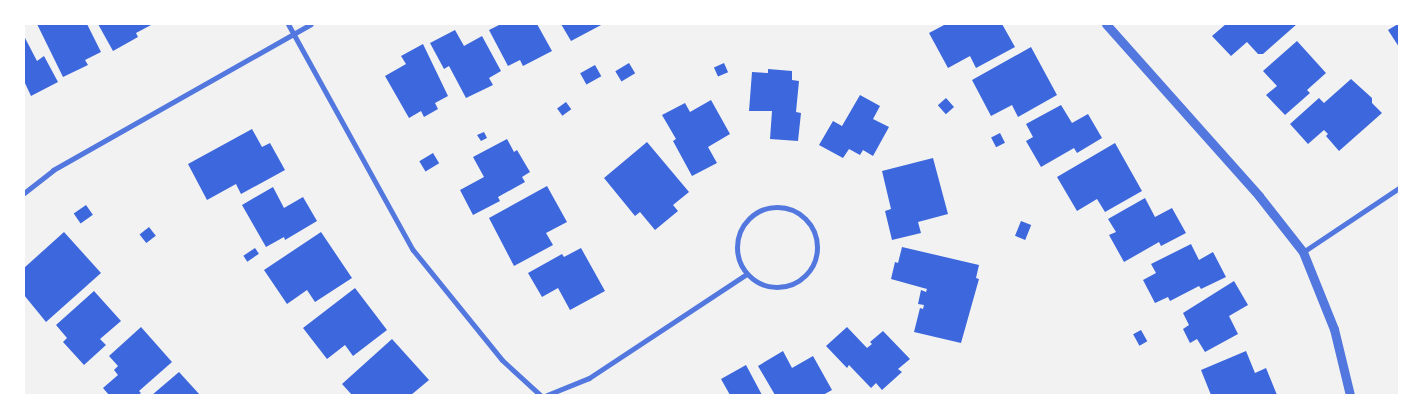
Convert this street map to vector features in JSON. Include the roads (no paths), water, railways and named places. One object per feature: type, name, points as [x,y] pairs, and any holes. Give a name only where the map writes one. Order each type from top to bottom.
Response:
[{"type":"street","points":[[288,24],[413,250],[502,360],[540,395]]},
{"type":"street","points":[[24,192],[53,170],[311,24]]},
{"type":"street","points":[[1106,24],[1259,196],[1303,252],[1334,328],[1350,395]]},
{"type":"street","points":[[1303,252],[1399,188]]},
{"type":"street","points":[[772,207],[792,210],[804,217],[811,226],[816,240],[816,254],[810,269],[802,278],[790,285],[778,287],[764,285],[747,274],[737,257],[736,244],[742,226],[752,215],[758,210],[772,207]]},
{"type":"street","points":[[547,395],[589,378],[747,274]]}]
